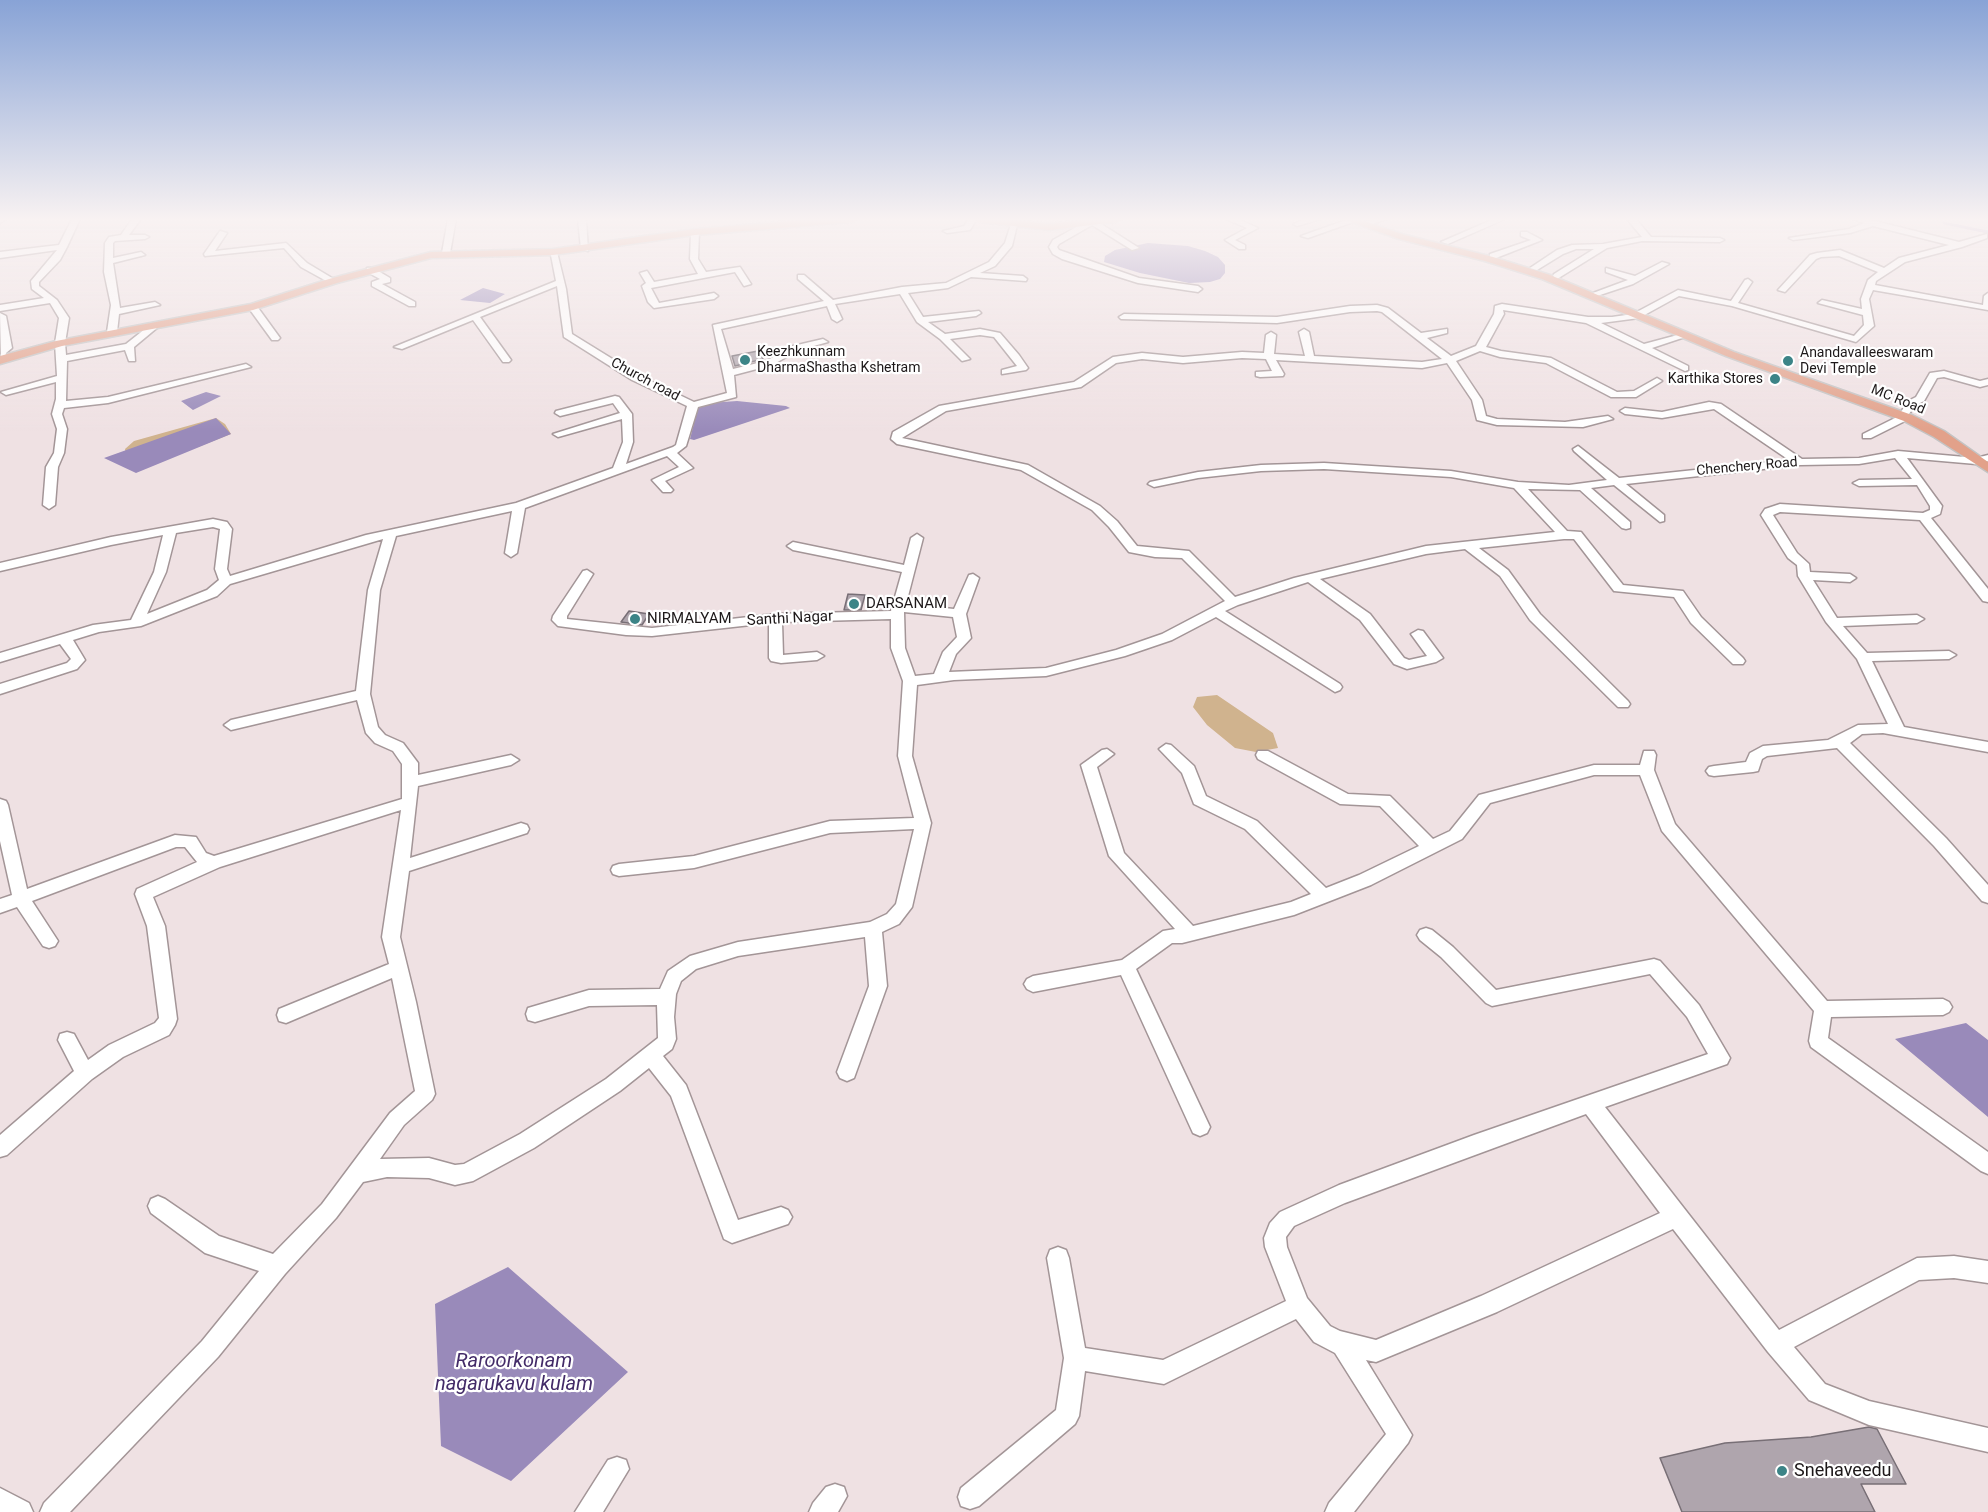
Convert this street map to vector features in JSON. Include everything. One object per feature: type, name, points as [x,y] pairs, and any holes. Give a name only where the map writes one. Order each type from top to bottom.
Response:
[{"type":"main road","points":[[1,360],[60,343],[253,307],[305,290]]},
{"type":"main road","name":"MC Road","points":[[1577,290],[1905,415],[1982,459],[1988,468]]},
{"type":"main road","name":"MC Road","points":[[1589,290],[1682,335],[1905,415]]},
{"type":"street","points":[[38,290],[51,300],[64,318],[60,343],[62,378],[57,414],[62,429],[59,453],[52,467],[49,505]]},
{"type":"street","points":[[112,290],[115,312],[112,333]]},
{"type":"street","points":[[385,290],[412,304]]},
{"type":"street","points":[[399,347],[543,290]]},
{"type":"street","name":"Church road","points":[[562,290],[567,334],[636,378],[693,405],[732,395],[729,373],[716,327],[830,302],[906,290]]},
{"type":"street","points":[[647,290],[652,302],[657,306],[714,296]]},
{"type":"street","points":[[816,290],[830,302],[837,319]]},
{"type":"street","points":[[902,290],[920,320],[943,337],[965,359]]},
{"type":"street","points":[[1597,293],[1606,290]]},
{"type":"street","points":[[1733,304],[1743,290]]},
{"type":"street","points":[[1233,602],[1185,554],[1155,553],[1133,549],[1113,524],[1096,508],[1024,467],[921,446],[896,439],[897,434],[943,408],[1077,385],[1113,360],[1142,356],[1183,360],[1242,355],[1422,365],[1450,360],[1480,348],[1495,322],[1500,307],[1588,320],[1640,315],[1675,293],[1733,304],[1858,339],[1869,326],[1866,299],[1870,290]]},
{"type":"street","points":[[1885,290],[1987,308],[1988,296]]},
{"type":"street","points":[[1,360],[1,352],[7,348],[1,312],[51,300]]},
{"type":"street","points":[[1822,303],[1868,313]]},
{"type":"street","points":[[115,312],[155,305]]},
{"type":"street","points":[[1124,316],[1277,320],[1371,306],[1385,310],[1450,360],[1477,400],[1479,414],[1485,419],[1513,423],[1583,424],[1608,419]]},
{"type":"street","points":[[253,307],[275,338]]},
{"type":"street","points":[[920,320],[976,313]]},
{"type":"street","points":[[476,318],[506,360]]},
{"type":"street","points":[[1588,320],[1685,368]]},
{"type":"street","points":[[62,359],[129,346],[153,327]]},
{"type":"street","points":[[1421,336],[1444,331]]},
{"type":"street","points":[[943,337],[980,332],[997,335],[1023,368],[1006,372]]},
{"type":"street","points":[[1304,332],[1310,358]]},
{"type":"street","points":[[1260,374],[1279,374],[1269,356],[1271,335]]},
{"type":"street","points":[[1644,347],[1682,335]]},
{"type":"street","points":[[729,373],[769,363],[796,348],[823,342]]},
{"type":"street","points":[[129,346],[132,359]]},
{"type":"street","points":[[1480,348],[1500,354],[1548,360],[1615,395],[1636,394],[1657,381]]},
{"type":"street","points":[[59,405],[108,400],[246,367]]},
{"type":"street","points":[[1867,436],[1905,415],[1912,403],[1920,399],[1934,375],[1944,374],[1980,384],[1988,382]]},
{"type":"street","points":[[6,392],[62,378]]},
{"type":"street","points":[[560,413],[615,399],[627,414],[628,442],[618,470]]},
{"type":"street","points":[[0,658],[108,625],[136,623],[208,595],[226,581],[283,563],[390,535],[519,506],[669,452],[681,446],[693,405]]},
{"type":"street","points":[[1625,411],[1662,415],[1709,405],[1717,406],[1800,462]]},
{"type":"street","points":[[558,434],[627,414]]},
{"type":"street","points":[[1578,449],[1660,518]]},
{"type":"street","points":[[667,490],[658,480],[687,468],[669,452]]},
{"type":"street","points":[[1898,454],[1938,510],[1924,517],[1773,509],[1767,515],[1792,555],[1803,564],[1804,576],[1833,622],[1863,657],[1899,731]]},
{"type":"street","name":"Chenchery Road","points":[[1154,484],[1198,475],[1262,468],[1324,466],[1451,474],[1518,485],[1569,488],[1699,471],[1800,462],[1859,461],[1898,454],[1982,459]]},
{"type":"street","points":[[1859,483],[1920,482]]},
{"type":"street","points":[[1518,485],[1564,535]]},
{"type":"street","points":[[1583,487],[1626,525]]},
{"type":"street","points":[[511,553],[519,506]]},
{"type":"street","points":[[1924,517],[1982,579],[1988,598]]},
{"type":"street","points":[[0,567],[206,523],[223,525],[226,529],[221,569],[226,581]]},
{"type":"street","points":[[136,623],[160,572],[171,529]]},
{"type":"street","points":[[53,1512],[210,1350],[277,1266],[328,1211],[359,1173],[397,1119],[425,1094],[391,937],[410,802],[410,763],[398,747],[380,739],[371,729],[363,693],[374,590],[390,535]]},
{"type":"street","points":[[910,681],[940,677],[1046,672],[1120,653],[1167,637],[1233,602],[1310,578],[1426,550],[1564,535],[1577,535],[1619,588],[1678,594],[1696,620],[1738,661]]},
{"type":"street","points":[[359,1173],[387,1167],[429,1168],[455,1175],[465,1174],[527,1141],[613,1084],[667,1039],[666,997],[674,976],[690,963],[738,949],[873,929],[893,919],[903,907],[909,891],[923,823],[905,756],[910,681],[898,648],[898,611],[917,538]]},
{"type":"street","points":[[1466,544],[1504,573],[1535,617],[1623,704]]},
{"type":"street","points":[[794,546],[909,570]]},
{"type":"street","name":"Santhi Nagar","points":[[587,574],[560,616],[559,620],[563,623],[652,632],[774,618],[898,611],[959,614]]},
{"type":"street","points":[[1804,576],[1850,578]]},
{"type":"street","points":[[940,677],[950,652],[964,638],[959,614],[972,578]]},
{"type":"street","points":[[1310,578],[1365,617],[1399,661],[1407,665],[1436,658],[1418,634]]},
{"type":"street","points":[[1216,610],[1335,687]]},
{"type":"street","points":[[774,618],[776,658],[817,656]]},
{"type":"street","points":[[1833,622],[1917,619]]},
{"type":"street","points":[[0,689],[72,666],[78,660],[67,645],[65,637]]},
{"type":"street","points":[[1863,657],[1949,655]]},
{"type":"street","points":[[231,725],[363,693]]},
{"type":"street","points":[[1714,771],[1750,768],[1754,765],[1755,757],[1767,750],[1840,742],[1858,730],[1883,728],[1988,747]]},
{"type":"street","points":[[1840,742],[1940,842],[1988,896]]},
{"type":"street","points":[[1166,749],[1189,770],[1200,800],[1251,825],[1323,896]]},
{"type":"street","points":[[1107,754],[1089,765],[1117,856],[1190,934]]},
{"type":"street","points":[[1263,755],[1346,800],[1384,800],[1431,848]]},
{"type":"street","points":[[410,782],[512,760]]},
{"type":"street","points":[[1033,984],[1126,967],[1169,936],[1190,934],[1286,911],[1365,880],[1456,835],[1480,803],[1491,796],[1594,770],[1648,762],[1668,827],[1823,1009],[1818,1041],[1988,1163]]},
{"type":"street","points":[[0,1148],[85,1073],[116,1051],[162,1029],[168,1019],[156,926],[143,894],[214,862],[410,802]]},
{"type":"street","points":[[0,805],[21,899],[50,941]]},
{"type":"street","points":[[619,870],[694,862],[830,827],[923,823]]},
{"type":"street","points":[[401,867],[521,829]]},
{"type":"street","points":[[0,906],[175,841],[190,841],[200,857],[214,862]]},
{"type":"street","points":[[847,1072],[878,986],[873,929]]},
{"type":"street","points":[[1426,935],[1492,998],[1653,966],[1693,1011],[1720,1058],[1339,1195],[1287,1219],[1278,1230],[1275,1238],[1276,1247],[1299,1306],[1322,1334],[1342,1344],[1376,1351],[1489,1304],[1676,1217]]},
{"type":"street","points":[[1126,967],[1200,1127]]},
{"type":"street","points":[[286,1015],[398,968]]},
{"type":"street","points":[[535,1014],[589,998],[666,997]]},
{"type":"street","points":[[1823,1009],[1943,1007]]},
{"type":"street","points":[[67,1040],[85,1073]]},
{"type":"street","points":[[650,1055],[679,1091],[732,1232],[781,1217]]},
{"type":"street","points":[[1590,1103],[1676,1217],[1816,1392],[1869,1413],[1988,1440]]},
{"type":"street","points":[[158,1206],[213,1245],[277,1266]]},
{"type":"street","points":[[970,1497],[1067,1416],[1075,1358],[1058,1258]]},
{"type":"street","points":[[1776,1344],[1917,1269],[1954,1267],[1988,1272]]},
{"type":"street","points":[[1075,1358],[1164,1372],[1299,1306]]},
{"type":"street","points":[[1338,1512],[1400,1435],[1342,1344]]},
{"type":"street","points":[[588,1512],[617,1469]]},
{"type":"street","points":[[0,1500],[20,1512]]},
{"type":"shaded area","points":[[216,418],[225,424],[231,434],[198,447],[127,460],[125,449],[134,441]]},
{"type":"shaded area","points":[[1217,695],[1273,733],[1278,748],[1256,752],[1235,748],[1207,725],[1193,707],[1197,697]]},
{"type":"water","points":[[480,290],[505,294],[490,303],[460,300]]},
{"type":"water","points":[[206,392],[221,396],[193,410],[181,401]]},
{"type":"water","points":[[737,401],[790,408],[694,440],[690,439],[698,407],[709,403]]},
{"type":"water","points":[[216,418],[231,434],[136,473],[104,458]]},
{"type":"water","points":[[1966,1023],[1988,1040],[1988,1117],[1895,1039]]},
{"type":"water","name":"Raroorkonam nagarukavu kulam","points":[[508,1267],[628,1372],[511,1481],[441,1446],[435,1304]]},
{"type":"building","name":"Keezhkunnam DharmaShastha Kshetram","points":[[758,351],[763,359],[735,366],[732,356]]},
{"type":"building","name":"DARSANAM","points":[[848,594],[865,595],[861,610],[844,610]]},
{"type":"building","name":"NIRMALYAM","points":[[629,611],[649,614],[642,625],[621,622]]},
{"type":"building","name":"Snehaveedu","points":[[1869,1427],[1877,1429],[1906,1484],[1861,1484],[1875,1512],[1682,1512],[1660,1458],[1725,1443],[1811,1437]]},
{"type":"place","name":"Keezhkunnam DharmaShastha Kshetram","points":[[745,360]]},
{"type":"place","name":"Anandavalleeswaram Devi Temple","points":[[1788,361]]},
{"type":"place","name":"Karthika Stores","points":[[1775,379]]},
{"type":"place","name":"DARSANAM","points":[[854,604]]},
{"type":"place","name":"NIRMALYAM","points":[[635,619]]},
{"type":"place","name":"Snehaveedu","points":[[1782,1471]]}]
